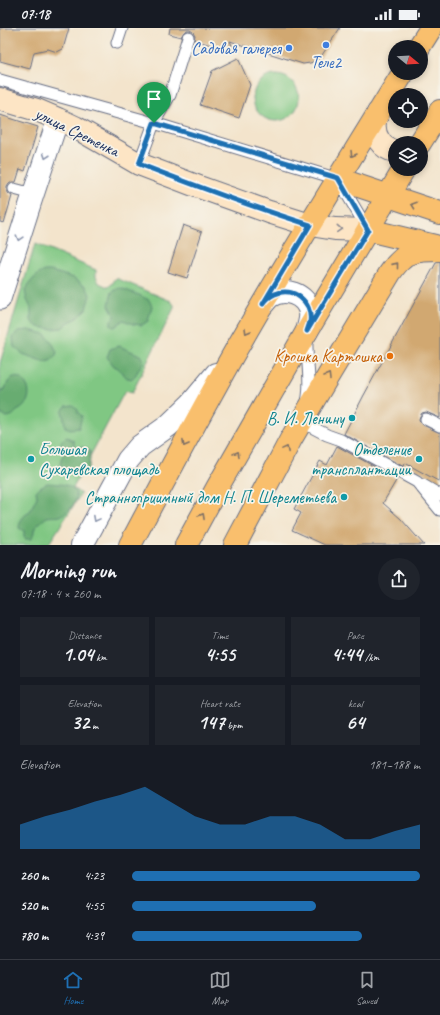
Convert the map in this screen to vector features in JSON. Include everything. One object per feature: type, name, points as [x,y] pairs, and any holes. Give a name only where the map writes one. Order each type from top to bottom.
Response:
[{"type":"main road","points":[[423,40],[431,28]]},
{"type":"main road","points":[[130,545],[236,350],[338,178],[399,80]]},
{"type":"main road","name":"улица Сретенка","points":[[0,99],[37,110],[58,119],[75,127],[139,164],[206,190],[310,225],[335,229],[368,230]]},
{"type":"main road","points":[[425,136],[440,111]]},
{"type":"main road","points":[[378,113],[375,121],[377,139],[388,149]]},
{"type":"main road","points":[[186,545],[307,331],[400,176]]},
{"type":"main road","points":[[338,178],[440,213]]},
{"type":"main road","points":[[368,230],[440,249]]},
{"type":"main road","points":[[235,545],[291,439],[390,273],[403,257],[411,253],[440,249]]},
{"type":"street","points":[[0,299],[24,192],[58,119]]},
{"type":"street","points":[[263,304],[269,297],[276,293],[294,293],[302,298],[310,313],[310,322],[307,331]]},
{"type":"street","points":[[82,545],[128,460],[140,446],[168,426],[192,404],[236,350]]},
{"type":"lane","points":[[117,43],[122,28]]},
{"type":"lane","points":[[139,164],[154,123],[170,95],[188,37]]},
{"type":"lane","points":[[0,80],[154,123],[338,178],[368,230]]},
{"type":"lane","points":[[307,331],[306,350],[309,368],[308,396],[302,422],[340,440],[440,495]]},
{"type":"lane","points":[[426,419],[440,426]]},
{"type":"lane","points":[[417,482],[440,510]]},
{"type":"green space","points":[[281,75],[293,81],[298,89],[298,107],[293,115],[285,120],[271,121],[259,115],[254,107],[253,93],[259,81],[267,76]]},
{"type":"green space","points":[[35,244],[96,270],[96,276],[99,283],[108,287],[116,278],[171,301],[174,308],[132,393],[125,391],[73,488],[81,494],[48,545],[0,545],[0,363]]},
{"type":"green space","points":[[45,271],[51,271],[74,278],[86,286],[90,295],[86,309],[76,319],[69,322],[62,328],[52,329],[38,327],[31,321],[31,308],[25,291],[33,279]]},
{"type":"green space","points":[[120,288],[149,300],[152,306],[148,321],[142,325],[133,324],[123,320],[115,327],[111,326],[111,321],[114,316],[109,305],[112,292]]},
{"type":"green space","points":[[29,330],[45,334],[52,342],[57,352],[55,357],[50,361],[44,362],[23,354],[14,347],[13,337],[18,331]]},
{"type":"green space","points":[[119,346],[140,355],[144,361],[133,379],[127,378],[107,357],[110,349]]},
{"type":"green space","points":[[13,377],[17,377],[26,384],[28,387],[29,396],[27,402],[21,409],[13,415],[7,417],[0,414],[0,391],[4,391],[8,382]]},
{"type":"green space","points":[[73,405],[82,416],[79,428],[71,429],[65,427],[62,411],[66,406]]},
{"type":"green space","points":[[67,437],[74,441],[74,447],[86,448],[90,452],[88,470],[78,475],[70,468],[65,469],[60,465],[65,452],[60,445],[62,440]]},
{"type":"green space","points":[[47,483],[68,486],[74,490],[76,494],[75,501],[70,509],[60,516],[46,518],[35,528],[31,539],[25,539],[24,531],[19,528],[20,523],[29,513],[37,497],[36,491]]},
{"type":"building","points":[[0,28],[69,28],[63,49],[57,52],[48,49],[34,52],[30,69],[0,61]]},
{"type":"building","name":"Садовая галерея","points":[[170,28],[340,28],[320,58],[310,63],[303,64],[230,41],[235,52],[194,40],[195,35],[190,30],[184,32],[181,37],[169,34]]},
{"type":"building","points":[[238,58],[250,85],[239,118],[200,105],[212,71]]},
{"type":"building","points":[[0,115],[38,127],[25,171],[20,169],[16,182],[12,182],[7,187],[7,191],[12,196],[4,223],[0,222]]},
{"type":"building","points":[[183,225],[202,232],[187,278],[168,272]]},
{"type":"building","points":[[440,262],[440,418],[426,412],[422,413],[419,419],[423,425],[440,433],[440,482],[405,463],[404,467],[344,434],[436,263]]},
{"type":"building","name":"Странноприимный дом Н. П. Шереметьева","points":[[337,446],[397,479],[383,503],[401,519],[424,545],[325,545],[292,530],[301,513],[294,509],[320,461],[327,465]]},
{"type":"place","name":"Теле2","points":[[326,45]]},
{"type":"place","name":"Садовая галерея","points":[[289,48]]},
{"type":"place","name":"Крошка Картошка","points":[[390,356]]},
{"type":"place","name":"В. И. Ленину","points":[[352,418]]},
{"type":"place","name":"Большая Сухаревская площадь","points":[[31,459]]},
{"type":"place","name":"Отделение трансплантации","points":[[419,459]]},
{"type":"place","name":"Странноприимный дом Н. П. Шереметьева","points":[[344,497]]},
{"type":"route","points":[[154,123],[338,178],[368,230],[307,331],[310,322],[310,313],[302,298],[294,293],[276,293],[269,297],[263,304],[310,225],[269,212],[139,164],[154,123]]}]
